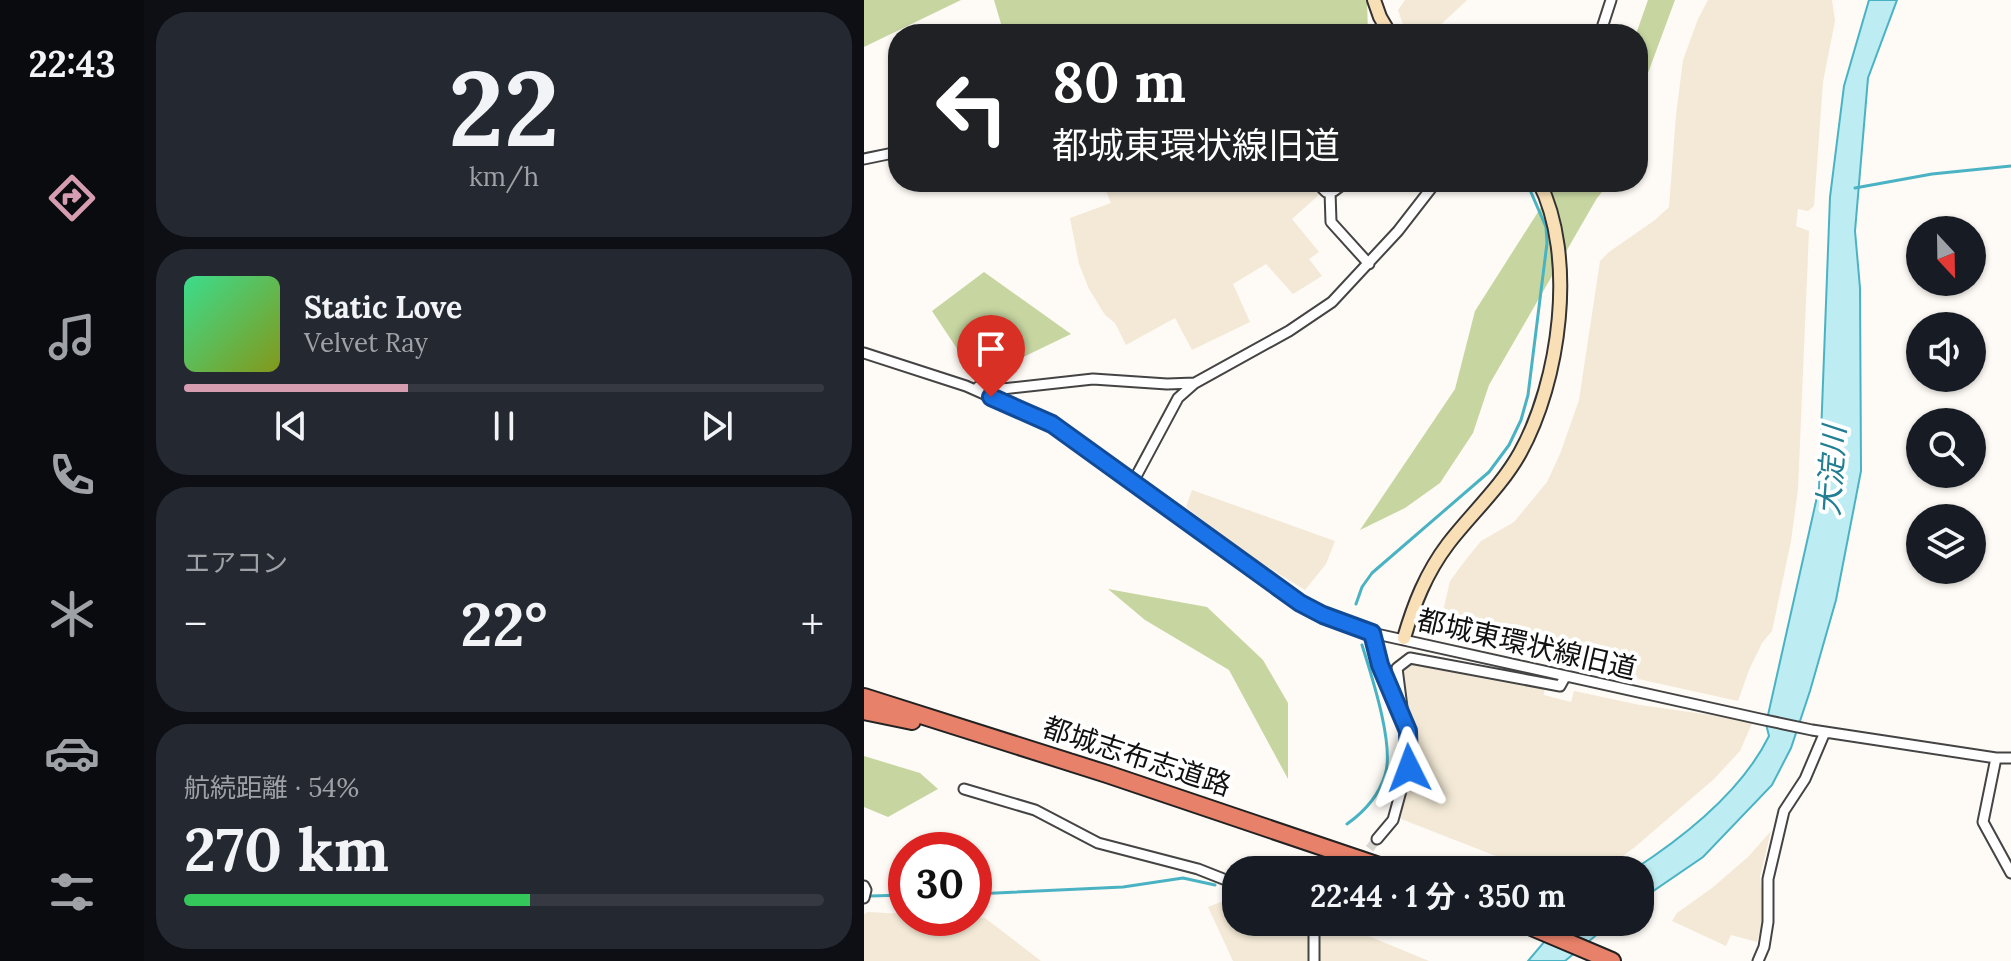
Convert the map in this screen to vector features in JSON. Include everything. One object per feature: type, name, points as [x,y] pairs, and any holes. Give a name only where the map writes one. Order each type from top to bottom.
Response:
[{"type":"highway","points":[[864,694],[1008,741]]},
{"type":"highway","points":[[864,711],[1008,741]]},
{"type":"highway","name":"都城志布志道路","points":[[1008,741],[1349,856]]},
{"type":"highway","points":[[1553,936],[1612,961]]},
{"type":"street","points":[[1374,0],[1384,24]]},
{"type":"street","points":[[1603,24],[1611,0]]},
{"type":"street","points":[[864,159],[888,154]]},
{"type":"street","points":[[1330,192],[1331,222],[1369,264]]},
{"type":"street","points":[[1133,482],[1178,398],[1195,383],[1289,331],[1332,302],[1369,264],[1428,192]]},
{"type":"street","points":[[1404,638],[1428,574],[1520,454],[1538,416],[1550,374],[1560,290],[1560,254],[1553,213],[1544,192]]},
{"type":"street","name":"都城東環状線旧道","points":[[864,353],[966,386],[1052,424],[1300,603],[1372,633],[1812,730],[2011,758]]},
{"type":"street","points":[[966,386],[1002,389],[1093,379],[1195,383]]},
{"type":"street","points":[[1372,633],[1380,665],[1408,731],[1409,768],[1393,820],[1377,839]]},
{"type":"street","points":[[1403,715],[1397,668],[1410,658],[1560,686],[1565,677]]},
{"type":"street","points":[[1758,961],[1766,934],[1768,879],[1784,811],[1805,779],[1825,732]]},
{"type":"street","points":[[1996,758],[1983,822],[2011,873]]},
{"type":"street","points":[[964,789],[1035,810],[1098,843],[1198,869],[1222,878]]},
{"type":"street","points":[[864,886],[864,898]]},
{"type":"street","points":[[1314,936],[1314,961]]},
{"type":"shaded area","points":[[1405,0],[1467,0],[1441,24],[1403,24],[1398,10]]},
{"type":"shaded area","points":[[1708,0],[1832,0],[1835,21],[1823,82],[1814,206],[1808,211],[1798,209],[1796,226],[1809,231],[1798,489],[1791,541],[1772,631],[1762,643],[1738,701],[1620,675],[1590,664],[1591,650],[1555,644],[1554,653],[1448,626],[1441,620],[1450,581],[1481,541],[1514,522],[1547,482],[1560,454],[1579,400],[1600,261],[1669,207],[1683,60]]},
{"type":"shaded area","points":[[1106,192],[1320,192],[1292,219],[1319,252],[1309,259],[1322,276],[1293,294],[1266,264],[1233,284],[1250,322],[1192,350],[1175,318],[1126,345],[1115,323],[1105,315],[1089,289],[1079,264],[1070,218],[1111,203]]},
{"type":"shaded area","points":[[1192,490],[1335,541],[1326,564],[1305,590],[1240,550],[1186,507]]},
{"type":"shaded area","points":[[1412,662],[1545,686],[1544,695],[1571,702],[1574,691],[1640,705],[1753,721],[1740,751],[1714,779],[1623,856],[1496,856],[1401,819],[1398,812],[1415,764],[1415,750],[1401,668]]},
{"type":"shaded area","points":[[1771,831],[1760,877],[1765,912],[1757,942],[1731,935],[1726,946],[1672,921],[1677,913],[1748,857]]},
{"type":"shaded area","points":[[1222,902],[1222,936],[1368,936],[1429,961],[1233,961],[1208,907]]},
{"type":"shaded area","points":[[888,913],[888,936],[992,936],[992,923],[1041,961],[864,961],[864,914]]},
{"type":"green space","points":[[864,0],[961,0],[911,24],[888,24],[888,35],[864,47]]},
{"type":"green space","points":[[994,0],[1367,0],[1368,24],[1001,24]]},
{"type":"green space","points":[[1648,0],[1675,0],[1648,73],[1648,24],[1640,24]]},
{"type":"green space","points":[[1551,192],[1602,192],[1489,385],[1473,433],[1440,483],[1405,508],[1360,530],[1455,389],[1475,311]]},
{"type":"green space","points":[[984,272],[1071,334],[1011,363],[964,359],[932,311]]},
{"type":"green space","points":[[1108,589],[1207,607],[1263,660],[1288,703],[1288,779],[1229,670],[1145,620]]},
{"type":"green space","points":[[864,756],[920,773],[938,789],[888,817],[864,807]]},
{"type":"water","name":"大淀川","points":[[1869,0],[1897,0],[1868,78],[1855,231],[1860,288],[1861,471],[1836,600],[1791,748],[1772,785],[1703,857],[1654,890],[1653,856],[1691,828],[1728,794],[1744,776],[1769,736],[1766,724],[1819,488],[1830,197],[1844,86]]},
{"type":"water","points":[[1549,936],[1595,936],[1565,961],[1528,961]]},
{"type":"waterway","points":[[1855,188],[1932,174],[2011,166]]},
{"type":"waterway","points":[[1356,604],[1362,587],[1372,573],[1489,472],[1509,445],[1521,420],[1528,395],[1547,243],[1546,227],[1531,192]]},
{"type":"waterway","points":[[1347,824],[1375,796],[1385,775],[1387,762],[1381,710],[1362,645]]},
{"type":"waterway","points":[[992,893],[1123,887],[1183,878],[1215,885]]},
{"type":"waterway","points":[[870,896],[888,896]]},
{"type":"tunnel","points":[[1364,856],[1377,839]]},
{"type":"route","points":[[991,397],[1052,424],[1300,603],[1372,633],[1380,665],[1408,731],[1409,768]]}]
